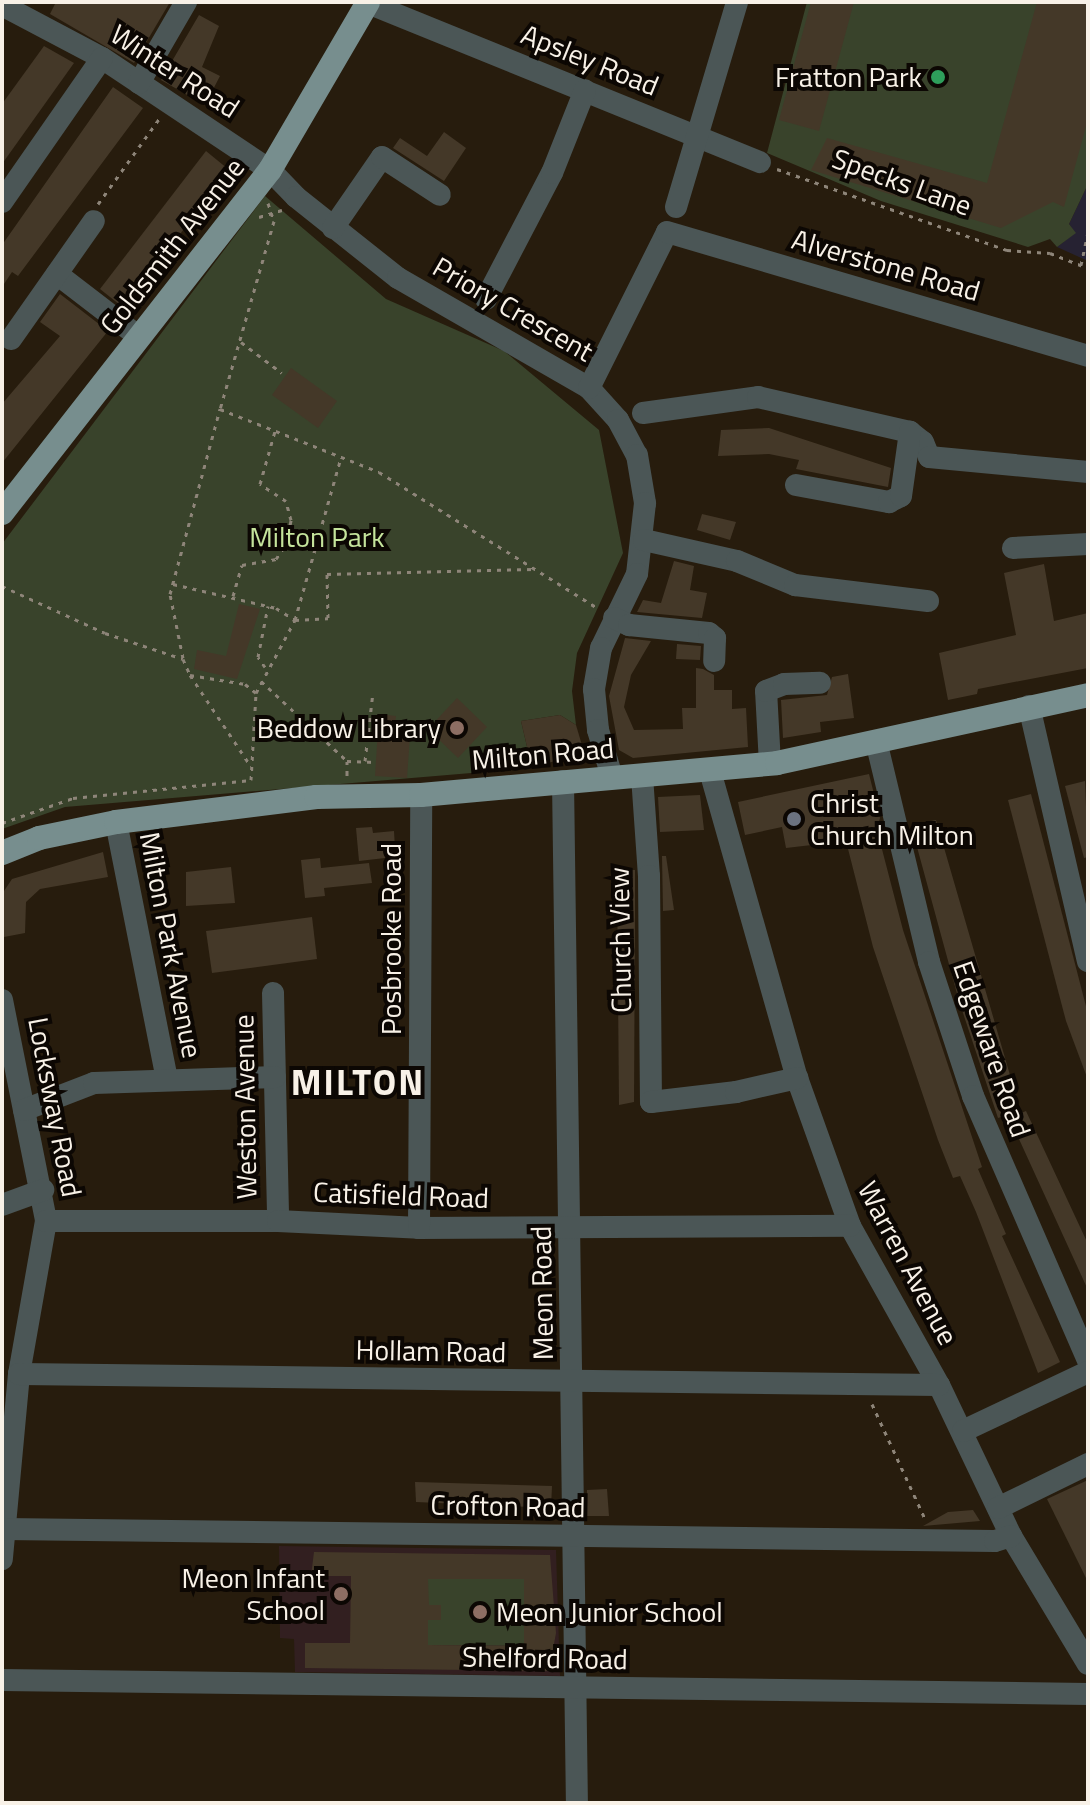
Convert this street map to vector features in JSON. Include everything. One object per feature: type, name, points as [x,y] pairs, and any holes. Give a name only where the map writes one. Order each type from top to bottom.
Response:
[{"type":"main road","name":"Goldsmith Avenue","points":[[2,513],[270,170],[368,2]]},
{"type":"main road","name":"Milton Road","points":[[2,853],[39,838],[116,822],[360,796],[421,795],[770,764],[877,745],[1029,706],[1088,695]]},
{"type":"street","points":[[139,83],[186,2]]},
{"type":"street","name":"Apsley Road","points":[[368,2],[700,138]]},
{"type":"street","points":[[676,207],[700,138],[737,2]]},
{"type":"street","name":"Winter Road","points":[[2,5],[37,10],[102,58],[270,170]]},
{"type":"street","points":[[2,202],[102,58]]},
{"type":"street","points":[[486,299],[552,173],[585,90]]},
{"type":"street","points":[[700,138],[760,162]]},
{"type":"street","points":[[333,228],[382,157],[440,195]]},
{"type":"street","name":"Priory Crescent","points":[[270,170],[333,228],[398,278],[589,388],[618,420],[637,455],[645,503],[644,540],[637,574],[601,648],[594,689],[598,730],[612,777]]},
{"type":"street","points":[[11,339],[94,221]]},
{"type":"street","name":"Alverstone Road","points":[[589,388],[667,232],[1088,356]]},
{"type":"street","points":[[57,274],[139,337]]},
{"type":"street","points":[[643,413],[758,397],[910,432],[923,442],[929,457],[1088,472]]},
{"type":"street","points":[[796,485],[889,502],[901,496],[910,432]]},
{"type":"street","points":[[644,540],[737,561],[795,585],[928,601]]},
{"type":"street","points":[[1013,548],[1088,544]]},
{"type":"street","points":[[614,618],[629,625],[709,633],[715,638],[714,661]]},
{"type":"street","points":[[770,764],[766,691],[784,684],[820,683]]},
{"type":"street","points":[[1029,706],[1088,961]]},
{"type":"street","name":"Edgeware Road","points":[[877,745],[929,962],[973,1096],[1088,1360]]},
{"type":"street","name":"Warren Avenue","points":[[710,771],[797,1078],[850,1226],[963,1431],[1011,1536],[1088,1664]]},
{"type":"street","name":"Church View","points":[[642,776],[649,876],[651,1102],[736,1092],[797,1078]]},
{"type":"street","name":"Meon Road","points":[[563,781],[576,1537],[577,1803]]},
{"type":"street","name":"Posbrooke Road","points":[[419,1228],[421,795]]},
{"type":"street","name":"Milton Park Avenue","points":[[116,822],[167,1080]]},
{"type":"street","name":"Weston Avenue","points":[[273,993],[278,1221]]},
{"type":"street","name":"Locksway Road","points":[[2,1000],[7,1044],[43,1190],[46,1221],[13,1386],[2,1559]]},
{"type":"street","points":[[24,1110],[94,1083],[275,1077]]},
{"type":"street","points":[[2,1205],[43,1190]]},
{"type":"street","name":"Catisfield Road","points":[[46,1221],[278,1221],[419,1228],[850,1226]]},
{"type":"street","points":[[963,1431],[1088,1372]]},
{"type":"street","name":"Hollam Road","points":[[13,1386],[939,1385]]},
{"type":"street","points":[[998,1508],[1088,1464]]},
{"type":"street","name":"Crofton Road","points":[[4,1529],[995,1541],[1011,1536]]},
{"type":"street","name":"Shelford Road","points":[[2,1680],[1088,1694]]},
{"type":"path","points":[[94,221],[89,217],[170,103]]},
{"type":"path","name":"Specks Lane","points":[[760,162],[992,246],[1050,253],[1088,268]]},
{"type":"path","points":[[249,764],[190,675],[183,659],[173,584],[274,221],[265,196]]},
{"type":"path","points":[[1081,265],[1088,233]]},
{"type":"path","points":[[240,341],[282,373]]},
{"type":"path","points":[[220,409],[379,472],[614,618]]},
{"type":"path","points":[[233,596],[242,565],[276,559],[286,544],[291,520],[286,501],[260,484],[275,431]]},
{"type":"path","points":[[2,823],[73,798],[251,780],[249,764],[256,693],[266,668],[295,620],[341,457]]},
{"type":"path","points":[[173,584],[268,606],[295,620],[328,618],[327,574],[535,569]]},
{"type":"path","points":[[2,586],[105,633],[183,659]]},
{"type":"path","points":[[266,668],[258,657],[268,606]]},
{"type":"path","points":[[190,675],[245,684],[256,693]]},
{"type":"path","points":[[261,681],[347,761],[376,762]]},
{"type":"path","points":[[365,761],[373,692]]},
{"type":"path","points":[[347,761],[347,781],[360,796]]},
{"type":"path","points":[[864,1386],[934,1539]]},
{"type":"shaded area","points":[[1088,184],[1088,261],[1057,247],[1075,233],[1069,224]]},
{"type":"shaded area","points":[[279,1546],[556,1550],[560,1676],[295,1672],[294,1639],[280,1638]]},
{"type":"green space","name":"Fratton Park","points":[[807,2],[1088,2],[1088,184],[1069,224],[1076,233],[1057,247],[1050,239],[1028,247],[881,201],[767,153]]},
{"type":"green space","name":"Milton Park","points":[[265,196],[386,299],[504,351],[599,430],[623,553],[577,653],[572,691],[576,725],[560,715],[521,721],[532,768],[65,807],[2,829],[2,544]]},
{"type":"green space","points":[[428,1579],[524,1579],[524,1646],[428,1645]]},
{"type":"building","points":[[56,2],[170,2],[134,63],[50,14]]},
{"type":"building","points":[[811,2],[854,2],[819,131],[779,120]]},
{"type":"building","points":[[1037,2],[1088,2],[1088,119],[1064,207],[1053,202],[1001,228],[811,170],[827,138],[987,183]]},
{"type":"building","points":[[199,15],[219,26],[202,67],[220,76],[205,105],[161,80]]},
{"type":"building","points":[[44,46],[74,63],[2,164],[2,104]]},
{"type":"building","points":[[113,87],[143,108],[18,276],[12,272],[2,287],[2,245]]},
{"type":"building","points":[[444,132],[466,148],[444,181],[393,148],[400,138],[427,156]]},
{"type":"building","points":[[206,151],[228,169],[125,309],[100,289]]},
{"type":"building","points":[[60,294],[108,331],[2,463],[2,404],[60,336],[40,322]]},
{"type":"building","points":[[291,368],[337,401],[318,428],[272,395]]},
{"type":"building","points":[[769,428],[891,468],[888,487],[796,469],[799,460],[769,454],[718,456],[721,430]]},
{"type":"building","points":[[702,514],[736,522],[730,540],[697,530]]},
{"type":"building","points":[[674,561],[694,566],[690,590],[707,593],[702,618],[637,612],[643,600],[661,603]]},
{"type":"building","points":[[1044,564],[1054,621],[1088,613],[1088,668],[978,689],[977,694],[948,700],[939,653],[1016,635],[1004,573]]},
{"type":"building","points":[[239,604],[260,609],[237,679],[194,669],[197,650],[226,656]]},
{"type":"building","points":[[625,638],[651,641],[631,675],[624,707],[634,730],[683,729],[682,708],[696,708],[696,668],[703,669],[714,675],[714,690],[732,690],[732,709],[746,708],[748,747],[633,758],[619,750],[609,696]]},
{"type":"building","points":[[677,644],[701,646],[700,660],[676,659]]},
{"type":"building","points":[[848,674],[854,718],[820,722],[821,732],[783,738],[781,700],[827,695],[832,677]]},
{"type":"building","name":"Beddow Library","points":[[457,698],[487,727],[458,758],[428,729]]},
{"type":"building","points":[[379,714],[396,716],[394,735],[410,736],[407,778],[375,776]]},
{"type":"building","points":[[560,715],[576,725],[584,752],[532,768],[521,721]]},
{"type":"building","points":[[869,774],[880,818],[877,830],[903,930],[982,1167],[978,1169],[1006,1234],[1002,1236],[1060,1362],[1038,1373],[976,1212],[960,1176],[953,1178],[938,1140],[873,947],[846,841],[786,848],[782,827],[745,835],[738,802]]},
{"type":"building","points":[[1085,781],[1088,857],[1084,858],[1065,786]]},
{"type":"building","points":[[1031,794],[1088,1014],[1088,1080],[1066,1021],[1008,800]]},
{"type":"building","points":[[700,795],[704,830],[660,832],[658,797]]},
{"type":"building","points":[[936,820],[1021,1113],[1026,1111],[1088,1244],[1088,1290],[1008,1115],[998,1118],[959,1001],[911,825]]},
{"type":"building","points":[[372,827],[373,833],[394,831],[395,848],[384,849],[385,858],[359,861],[356,828]]},
{"type":"building","points":[[103,852],[108,877],[40,889],[26,902],[25,933],[4,937],[2,894],[12,879]]},
{"type":"building","points":[[662,856],[666,856],[674,910],[663,911]]},
{"type":"building","points":[[320,858],[321,868],[369,863],[372,883],[324,888],[325,896],[305,898],[301,860]]},
{"type":"building","points":[[231,867],[235,903],[186,906],[186,872]]},
{"type":"building","points":[[617,870],[635,870],[634,1102],[619,1105]]},
{"type":"building","points":[[312,917],[317,959],[212,973],[206,931]]},
{"type":"building","points":[[1088,1480],[1088,1582],[1047,1499]]},
{"type":"building","points":[[415,1482],[552,1486],[551,1508],[416,1502]]},
{"type":"building","points":[[607,1489],[609,1516],[587,1516],[587,1490]]},
{"type":"building","points":[[973,1510],[980,1521],[923,1526],[948,1512]]},
{"type":"building","points":[[314,1552],[550,1555],[556,1633],[549,1671],[305,1668],[305,1643],[350,1643],[351,1576],[311,1576]],"holes":[[[428,1579],[524,1579],[524,1646],[428,1645],[428,1620],[441,1620],[441,1605],[429,1605]]]},
{"type":"place","name":"Fratton Park","points":[[938,77]]},
{"type":"place","name":"Beddow Library","points":[[457,728]]},
{"type":"place","name":"Christ Church Milton","points":[[794,819]]},
{"type":"place","name":"Meon Infant School","points":[[341,1594]]},
{"type":"place","name":"Meon Junior School","points":[[480,1612]]},
{"type":"district","name":"MILTON","points":[[358,1082]]}]
